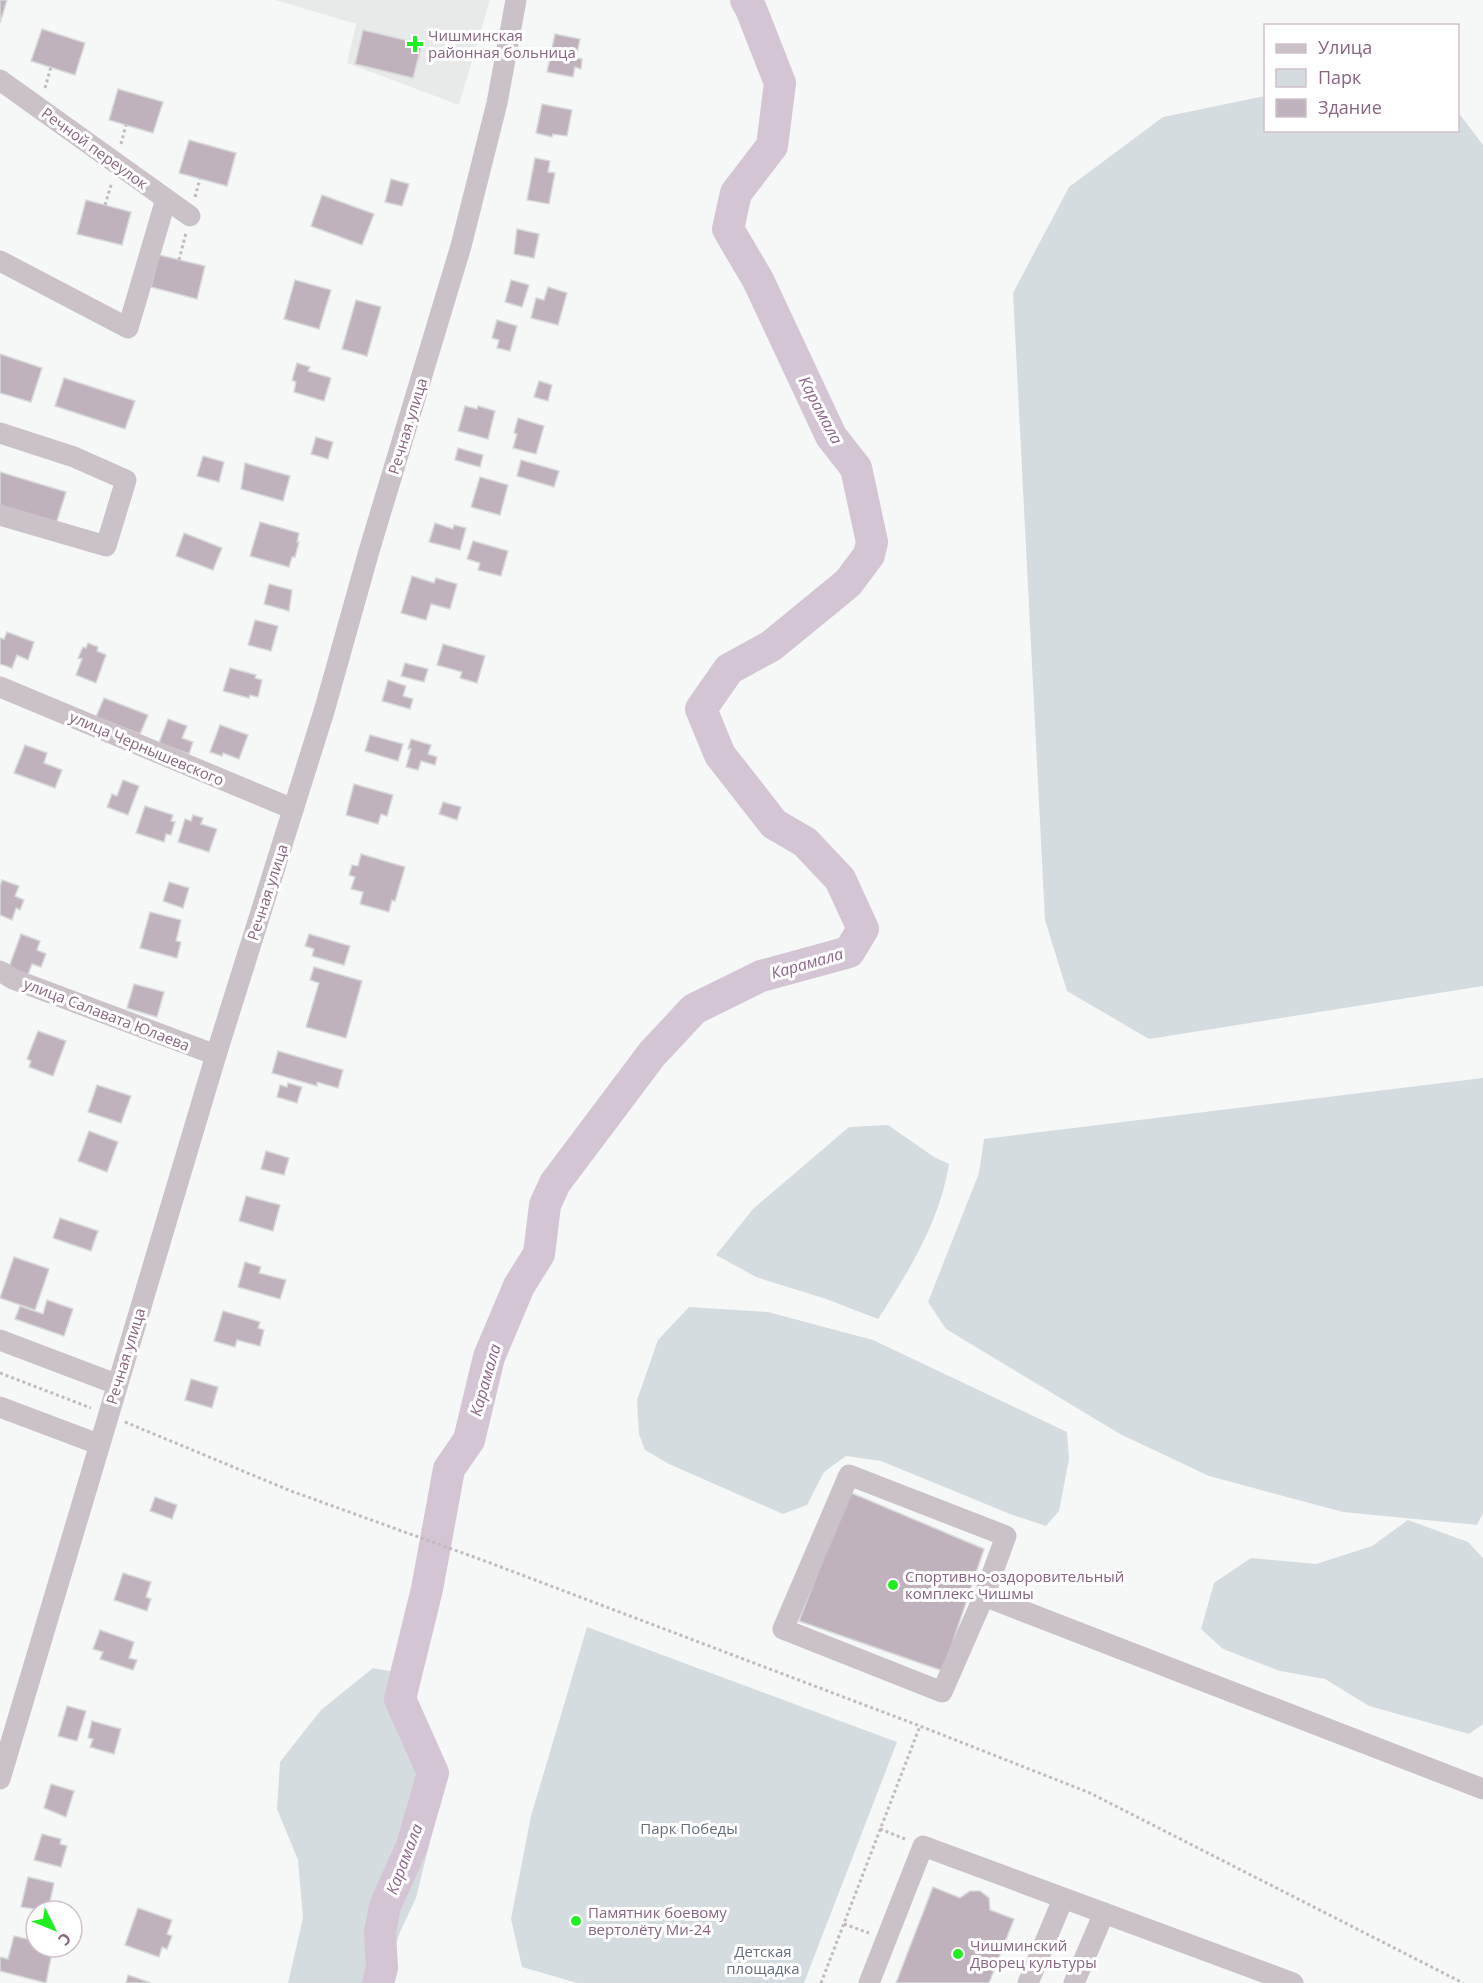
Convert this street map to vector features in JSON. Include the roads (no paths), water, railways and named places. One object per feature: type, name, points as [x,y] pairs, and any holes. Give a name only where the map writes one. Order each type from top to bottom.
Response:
[{"type":"street","name":"Речная улица","points":[[0,1779],[116,1384],[325,708],[369,551],[461,246],[496,104],[516,0]]},
{"type":"street","name":"Речной переулок","points":[[0,80],[190,216]]},
{"type":"street","points":[[0,261],[128,328],[166,199]]},
{"type":"street","points":[[0,433],[74,457],[126,480],[106,546],[0,515]]},
{"type":"street","name":"улица Чернышевского","points":[[0,687],[293,809]]},
{"type":"street","name":"улица Салавата Юлаева","points":[[0,971],[13,979],[216,1055]]},
{"type":"street","points":[[0,1340],[116,1384]]},
{"type":"street","points":[[0,1407],[98,1444]]},
{"type":"street","points":[[849,1475],[1006,1536],[984,1596],[942,1692],[783,1629],[849,1475]]},
{"type":"street","points":[[984,1596],[1483,1789]]},
{"type":"street","points":[[869,1983],[923,1846],[1293,1983]]},
{"type":"street","points":[[1028,1983],[1063,1899]]},
{"type":"street","points":[[1074,1983],[1104,1913]]},
{"type":"waterway","name":"Карамала","points":[[378,1983],[382,1968],[380,1932],[385,1906],[412,1846],[433,1773],[400,1699],[427,1589],[449,1469],[469,1440],[489,1357],[519,1286],[539,1254],[545,1205],[555,1183],[652,1054],[694,1009],[761,976],[849,952],[863,929],[840,879],[805,842],[774,824],[720,755],[701,709],[729,669],[771,646],[848,583],[869,555],[872,542],[856,468],[831,436],[758,280],[728,229],[736,193],[772,146],[780,83],[746,0]]},
{"type":"place","name":"Чишминская районная больница","points":[[415,44]]},
{"type":"place","name":"Спортивно-оздоровительный комплекс Чишмы","points":[[893,1585]]},
{"type":"place","name":"Памятник боевому вертолёту Ми-24","points":[[576,1921]]},
{"type":"place","name":"Чишминский Дворец культуры","points":[[958,1954]]},
{"type":"park label","name":"Парк Победы","points":[[689,1828]]},
{"type":"park label","name":"Детская площадка","points":[[763,1960]]}]
